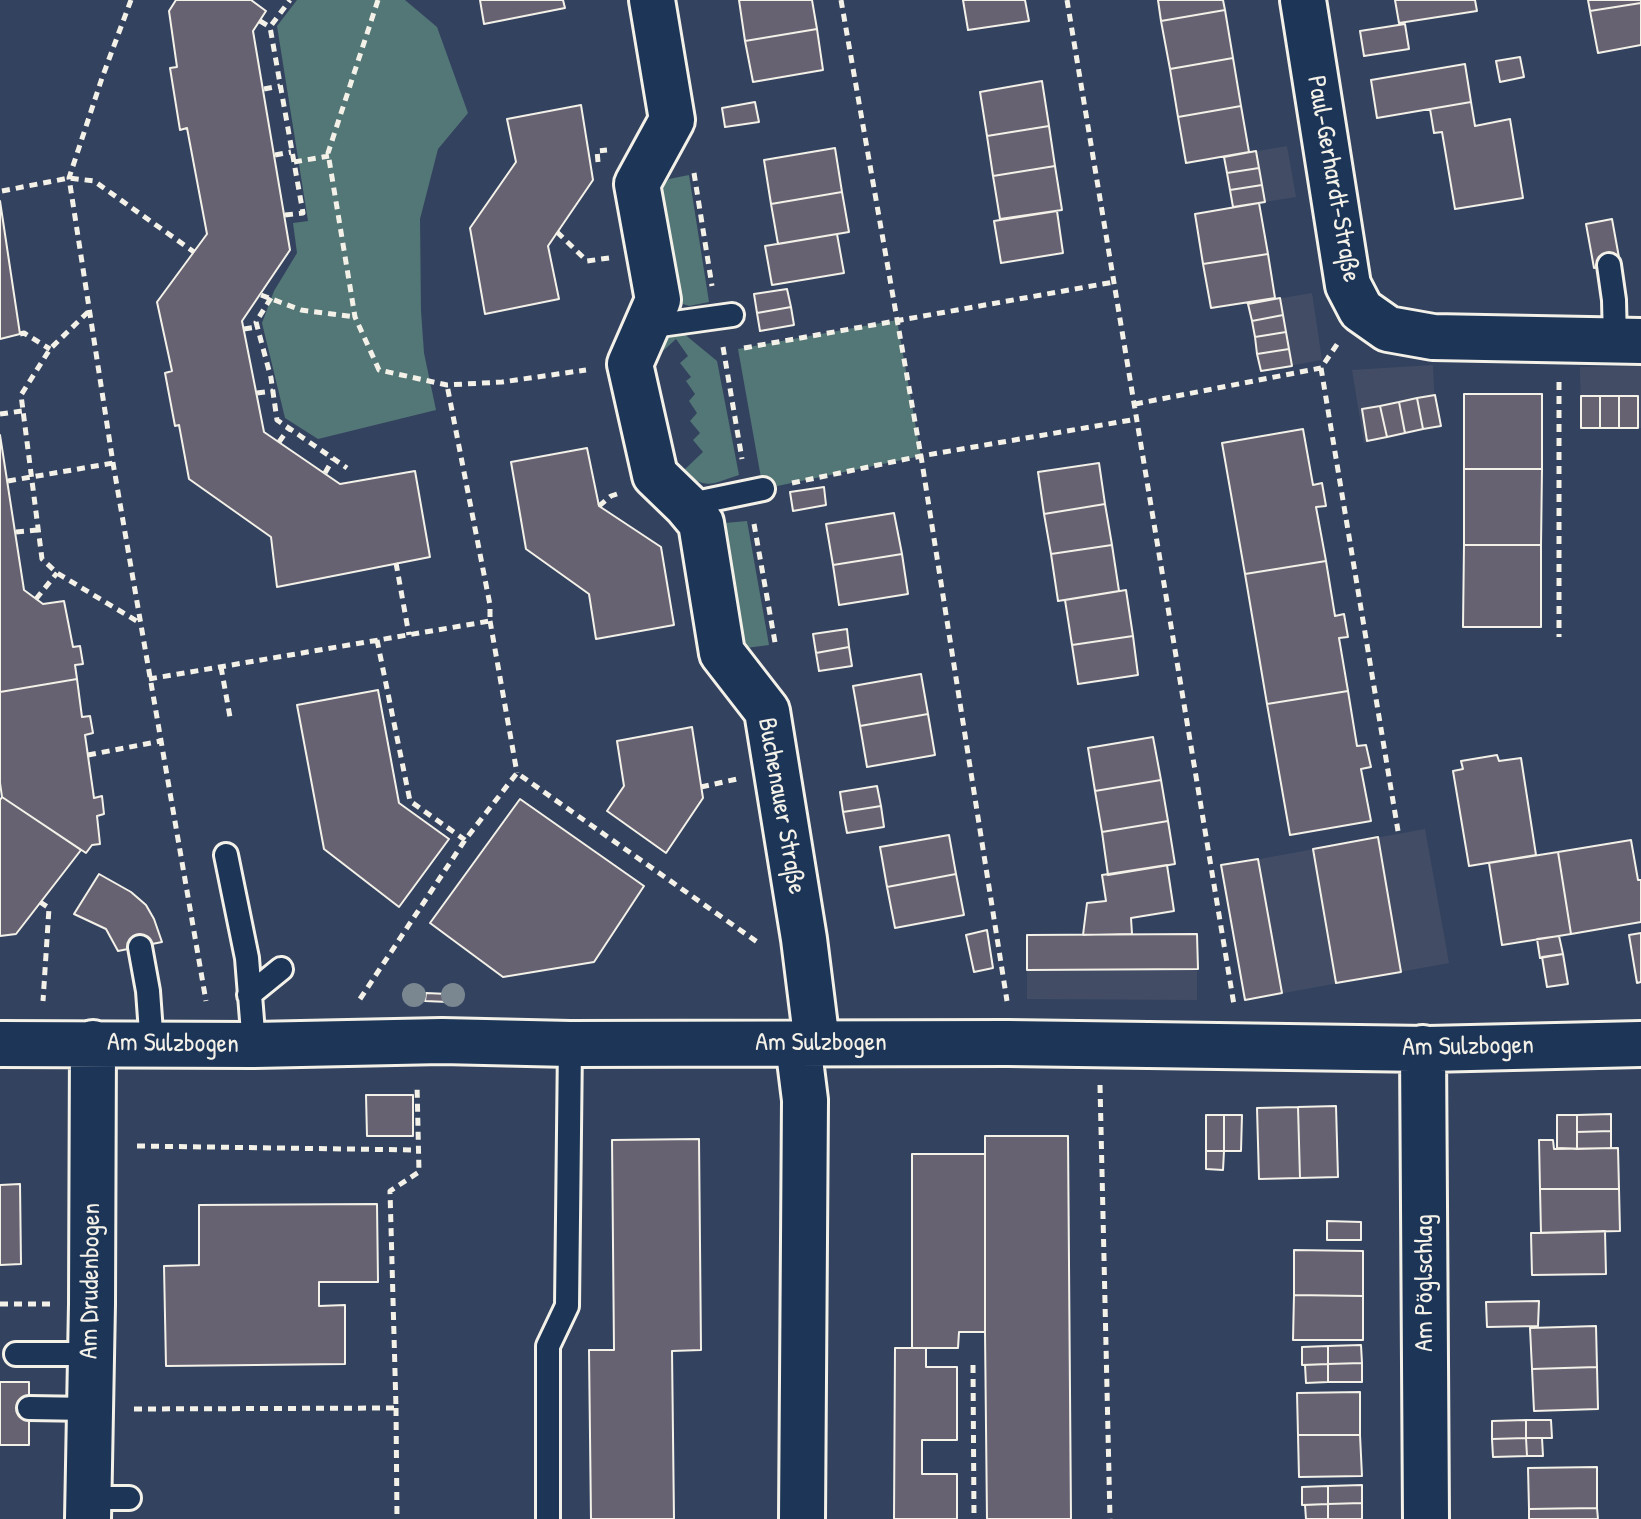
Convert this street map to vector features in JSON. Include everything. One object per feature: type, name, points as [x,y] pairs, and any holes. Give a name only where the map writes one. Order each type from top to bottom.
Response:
[{"type":"street","points":[[652,0],[672,120]]},
{"type":"street","name":"Paul-Gerhardt-Straße","points":[[1303,0],[1348,285],[1361,310],[1388,329],[1433,337],[1628,341]]},
{"type":"street","name":"Buchenauer Straße","points":[[672,120],[637,184],[658,300],[638,346],[655,475],[701,523],[722,653],[767,711],[804,939],[808,1044],[802,1519]]},
{"type":"street","name":"Am Drudenbogen","points":[[93,1043],[89,1409],[102,1505]]},
{"type":"street","name":"Am Sulzbogen","points":[[0,1044],[1008,1043],[1423,1048],[1641,1044]]},
{"type":"street","name":"Am Pöglschlag","points":[[1423,1048],[1426,1519]]},
{"type":"lane","points":[[1609,265],[1614,300],[1628,341]]},
{"type":"lane","points":[[638,346],[725,316]]},
{"type":"lane","points":[[686,505],[755,490]]},
{"type":"lane","points":[[226,855],[247,958],[254,1045]]},
{"type":"lane","points":[[140,947],[148,991],[152,1046]]},
{"type":"lane","points":[[249,995],[281,969]]},
{"type":"lane","points":[[548,1519],[548,1346],[567,1306],[570,1044]]},
{"type":"lane","points":[[16,1354],[91,1354]]},
{"type":"lane","points":[[29,1408],[89,1409]]},
{"type":"path","points":[[131,0],[69,178],[113,463],[207,1009],[209,1045]]},
{"type":"path","points":[[378,0],[328,153],[355,317],[379,370],[447,385],[502,382],[638,346]]},
{"type":"path","points":[[841,0],[921,456],[1007,998],[1008,1043]]},
{"type":"path","points":[[1067,0],[1235,1011],[1235,1046]]},
{"type":"path","points":[[285,215],[303,213],[270,27],[288,1]]},
{"type":"path","points":[[260,21],[270,27]]},
{"type":"path","points":[[264,89],[280,86]]},
{"type":"path","points":[[672,120],[688,137],[725,316],[755,490],[779,662]]},
{"type":"path","points":[[275,155],[291,152]]},
{"type":"path","points":[[294,162],[329,156]]},
{"type":"path","points":[[2,191],[69,178],[94,181],[194,252]]},
{"type":"path","points":[[557,232],[587,261],[650,253]]},
{"type":"path","points":[[725,316],[738,349],[1114,282]]},
{"type":"path","points":[[261,295],[301,310],[355,317]]},
{"type":"path","points":[[271,298],[256,322],[277,420],[347,468]]},
{"type":"path","points":[[1361,310],[1321,368],[1398,831]]},
{"type":"path","points":[[88,311],[50,349],[21,395],[37,530],[42,559],[57,573],[140,623]]},
{"type":"path","points":[[244,329],[257,327]]},
{"type":"path","points":[[20,334],[24,333],[50,349]]},
{"type":"path","points":[[1559,340],[1559,637]]},
{"type":"path","points":[[1135,404],[1321,368]]},
{"type":"path","points":[[447,385],[490,605],[490,621],[517,773],[762,945],[804,939]]},
{"type":"path","points":[[257,393],[273,391]]},
{"type":"path","points":[[0,414],[22,411]]},
{"type":"path","points":[[755,490],[921,456],[1137,419]]},
{"type":"path","points":[[279,442],[289,428]]},
{"type":"path","points":[[325,473],[333,459]]},
{"type":"path","points":[[8,481],[113,463]]},
{"type":"path","points":[[16,532],[37,530]]},
{"type":"path","points":[[396,563],[409,635]]},
{"type":"path","points":[[36,599],[57,573]]},
{"type":"path","points":[[149,679],[490,621]]},
{"type":"path","points":[[377,640],[410,801],[465,840]]},
{"type":"path","points":[[221,667],[230,717]]},
{"type":"path","points":[[88,755],[161,741]]},
{"type":"path","points":[[389,750],[399,749]]},
{"type":"path","points":[[360,1043],[360,997],[465,840],[517,773]]},
{"type":"path","points":[[424,821],[429,815]]},
{"type":"path","points":[[40,902],[49,908],[42,1013]]},
{"type":"path","points":[[397,1519],[394,1494],[396,1408],[390,1191],[419,1172],[417,1042]]},
{"type":"path","points":[[1099,1044],[1110,1519]]},
{"type":"path","points":[[92,1145],[419,1150]]},
{"type":"path","points":[[973,1365],[974,1519]]},
{"type":"path","points":[[89,1409],[396,1408]]},
{"type":"shaded area","points":[[1287,146],[1296,197],[1233,207],[1224,157]]},
{"type":"shaded area","points":[[1312,293],[1322,360],[1261,371],[1248,304]]},
{"type":"shaded area","points":[[1433,365],[1441,426],[1364,443],[1352,370]]},
{"type":"shaded area","points":[[1641,366],[1641,428],[1581,428],[1580,367]]},
{"type":"shaded area","points":[[1425,829],[1449,963],[1245,1000],[1221,866]]},
{"type":"shaded area","points":[[1197,934],[1197,1000],[1027,999],[1027,935]]},
{"type":"green space","points":[[297,0],[405,0],[437,27],[468,113],[438,149],[420,219],[424,353],[436,410],[318,439],[285,418],[262,323],[274,291],[297,253],[293,223],[308,221],[277,26]]},
{"type":"green space","points":[[689,175],[709,302],[689,306],[674,301],[657,195],[669,179]]},
{"type":"green space","points":[[897,320],[921,456],[763,489],[738,349]]},
{"type":"green space","points":[[683,333],[717,361],[739,475],[716,483],[704,483],[682,472],[703,452],[693,440],[700,433],[690,421],[697,413],[689,401],[695,394],[686,381],[691,377],[680,363],[688,356],[676,339],[652,361],[663,341],[671,335]]},
{"type":"green space","points":[[747,521],[769,645],[746,648],[735,641],[716,531],[724,523]]},
{"type":"building","points":[[176,0],[251,0],[266,11],[253,31],[290,250],[242,321],[264,432],[340,484],[415,471],[430,557],[277,587],[271,537],[189,479],[165,373],[172,371],[157,302],[207,234],[187,128],[180,130],[170,68],[177,67],[169,11]]},
{"type":"building","points":[[480,0],[563,0],[565,8],[484,24]]},
{"type":"building","points":[[739,0],[812,0],[817,29],[745,41]]},
{"type":"building","points":[[963,0],[1025,0],[1029,21],[968,30]]},
{"type":"building","points":[[1158,0],[1223,0],[1225,10],[1161,21]]},
{"type":"building","points":[[1395,0],[1475,0],[1477,11],[1399,23]]},
{"type":"building","points":[[1588,0],[1641,0],[1641,3],[1590,11]]},
{"type":"building","points":[[1641,3],[1641,45],[1598,53],[1590,11]]},
{"type":"building","points":[[1225,10],[1233,58],[1170,69],[1161,21]]},
{"type":"building","points":[[1405,24],[1409,49],[1364,56],[1360,31]]},
{"type":"building","points":[[817,29],[823,70],[753,82],[745,41]]},
{"type":"building","points":[[1520,57],[1524,77],[1500,82],[1496,61]]},
{"type":"building","points":[[1233,58],[1241,106],[1178,117],[1170,69]]},
{"type":"building","points":[[1465,64],[1471,102],[1377,118],[1371,80]]},
{"type":"building","points":[[1042,81],[1049,126],[987,136],[980,92]]},
{"type":"building","points":[[755,102],[759,122],[725,127],[722,108]]},
{"type":"building","points":[[1471,102],[1475,126],[1510,119],[1523,198],[1455,209],[1442,132],[1434,133],[1430,109]]},
{"type":"building","points":[[581,105],[593,180],[548,246],[559,299],[485,314],[470,228],[516,162],[507,119]]},
{"type":"building","points":[[1241,106],[1249,152],[1186,163],[1178,117]]},
{"type":"building","points":[[1049,126],[1055,166],[993,176],[987,136]]},
{"type":"building","points":[[835,148],[842,192],[771,204],[764,160]]},
{"type":"building","points":[[1256,151],[1259,168],[1227,173],[1224,157]]},
{"type":"building","points":[[1055,166],[1062,210],[1000,219],[993,176]]},
{"type":"building","points":[[1259,168],[1262,185],[1230,190],[1227,173]]},
{"type":"building","points":[[1262,185],[1265,202],[1233,207],[1230,190]]},
{"type":"building","points":[[842,192],[849,232],[778,244],[771,204]]},
{"type":"building","points":[[0,201],[20,334],[0,339]]},
{"type":"building","points":[[1259,203],[1268,254],[1203,264],[1195,214]]},
{"type":"building","points":[[1057,211],[1063,253],[1001,263],[994,221]]},
{"type":"building","points":[[1612,219],[1620,263],[1594,268],[1586,224]]},
{"type":"building","points":[[837,234],[844,273],[772,285],[765,246]]},
{"type":"building","points":[[1268,254],[1275,298],[1211,308],[1203,264]]},
{"type":"building","points":[[787,289],[791,307],[757,313],[754,294]]},
{"type":"building","points":[[1280,298],[1283,315],[1252,321],[1248,304]]},
{"type":"building","points":[[791,307],[794,325],[760,331],[757,313]]},
{"type":"building","points":[[1283,315],[1286,332],[1255,337],[1252,321]]},
{"type":"building","points":[[1286,332],[1289,349],[1257,354],[1255,337]]},
{"type":"building","points":[[1289,349],[1292,366],[1261,371],[1257,354]]},
{"type":"building","points":[[1464,394],[1542,394],[1542,469],[1464,469]]},
{"type":"building","points":[[1435,395],[1441,426],[1423,429],[1417,398]]},
{"type":"building","points":[[1581,396],[1600,396],[1600,428],[1581,428]]},
{"type":"building","points":[[1600,396],[1619,396],[1619,428],[1600,428]]},
{"type":"building","points":[[1619,396],[1638,396],[1638,428],[1619,428]]},
{"type":"building","points":[[1417,398],[1423,429],[1405,433],[1399,402]]},
{"type":"building","points":[[1399,402],[1405,433],[1387,437],[1380,406]]},
{"type":"building","points":[[1380,406],[1387,437],[1367,441],[1362,409]]},
{"type":"building","points":[[1303,429],[1313,485],[1322,483],[1326,506],[1316,507],[1326,561],[1245,574],[1222,443]]},
{"type":"building","points":[[0,435],[24,590],[43,604],[64,601],[73,647],[80,646],[83,664],[75,665],[77,679],[0,692]]},
{"type":"building","points":[[587,448],[599,506],[661,547],[674,625],[596,639],[589,594],[526,549],[511,462]]},
{"type":"building","points":[[1099,463],[1105,504],[1044,514],[1038,472]]},
{"type":"building","points":[[1464,469],[1542,469],[1541,545],[1464,545]]},
{"type":"building","points":[[824,487],[826,505],[793,511],[790,492]]},
{"type":"building","points":[[1105,504],[1112,545],[1051,554],[1044,514]]},
{"type":"building","points":[[894,513],[902,554],[833,565],[826,524]]},
{"type":"building","points":[[1112,545],[1119,591],[1058,601],[1051,554]]},
{"type":"building","points":[[1464,545],[1541,545],[1541,627],[1463,627]]},
{"type":"building","points":[[902,554],[908,594],[839,605],[833,565]]},
{"type":"building","points":[[1326,561],[1335,616],[1344,614],[1348,637],[1339,638],[1348,691],[1267,704],[1245,574]]},
{"type":"building","points":[[1126,590],[1133,636],[1072,645],[1065,600]]},
{"type":"building","points":[[847,629],[849,647],[816,653],[813,634]]},
{"type":"building","points":[[1133,636],[1138,675],[1078,684],[1072,645]]},
{"type":"building","points":[[849,647],[852,666],[819,671],[816,653]]},
{"type":"building","points":[[921,674],[928,714],[860,726],[853,686]]},
{"type":"building","points":[[77,679],[82,717],[90,716],[93,733],[85,735],[94,798],[102,796],[104,814],[97,816],[100,844],[92,845],[86,853],[2,797],[0,783],[0,692]]},
{"type":"building","points":[[378,690],[399,803],[449,839],[399,907],[324,849],[297,705]]},
{"type":"building","points":[[1348,691],[1357,746],[1366,745],[1371,767],[1361,769],[1371,821],[1290,835],[1267,704]]},
{"type":"building","points":[[928,714],[935,755],[867,767],[860,726]]},
{"type":"building","points":[[692,727],[703,798],[666,853],[607,811],[624,786],[617,741]]},
{"type":"building","points":[[1153,737],[1161,780],[1095,791],[1088,748]]},
{"type":"building","points":[[1497,755],[1499,761],[1521,758],[1536,855],[1469,866],[1453,771],[1463,769],[1461,761]]},
{"type":"building","points":[[1161,780],[1168,821],[1102,832],[1095,791]]},
{"type":"building","points":[[877,786],[881,806],[843,812],[840,792]]},
{"type":"building","points":[[2,797],[81,850],[16,934],[0,936],[0,800]]},
{"type":"building","points":[[520,799],[644,886],[594,962],[503,977],[430,923]]},
{"type":"building","points":[[881,806],[884,827],[847,833],[843,812]]},
{"type":"building","points":[[1168,821],[1175,864],[1108,875],[1102,832]]},
{"type":"building","points":[[949,835],[956,874],[887,887],[880,847]]},
{"type":"building","points":[[1378,837],[1401,972],[1336,983],[1313,849]]},
{"type":"building","points":[[1631,840],[1638,880],[1641,880],[1641,922],[1571,934],[1558,852]]},
{"type":"building","points":[[1558,852],[1571,934],[1502,945],[1489,863]]},
{"type":"building","points":[[1258,859],[1282,993],[1245,1000],[1221,865]]},
{"type":"building","points":[[1167,865],[1174,911],[1131,918],[1132,934],[1083,935],[1087,903],[1106,901],[1102,875]]},
{"type":"building","points":[[99,874],[131,892],[146,905],[162,942],[118,951],[106,929],[74,914]]},
{"type":"building","points":[[956,874],[964,915],[895,928],[887,887]]},
{"type":"building","points":[[987,930],[993,968],[974,972],[966,935]]},
{"type":"building","points":[[1641,933],[1641,982],[1637,983],[1629,935]]},
{"type":"building","points":[[1197,934],[1198,969],[1027,970],[1027,935]]},
{"type":"building","points":[[1559,936],[1563,954],[1540,958],[1537,939]]},
{"type":"building","points":[[1563,954],[1568,984],[1547,987],[1542,957]]},
{"type":"building","points":[[426,993],[448,994],[448,1002],[425,1001]]},
{"type":"building","points":[[366,1095],[413,1095],[413,1136],[367,1136]]},
{"type":"building","points":[[1336,1106],[1338,1177],[1300,1178],[1298,1107]]},
{"type":"building","points":[[1298,1107],[1300,1178],[1259,1179],[1257,1108]]},
{"type":"building","points":[[1611,1114],[1611,1131],[1577,1132],[1577,1115]]},
{"type":"building","points":[[1206,1115],[1224,1115],[1224,1151],[1206,1151]]},
{"type":"building","points":[[1224,1115],[1242,1115],[1241,1151],[1224,1151]]},
{"type":"building","points":[[1557,1115],[1577,1115],[1577,1149],[1557,1148]]},
{"type":"building","points":[[1611,1131],[1611,1148],[1577,1149],[1577,1132]]},
{"type":"building","points":[[985,1136],[1068,1136],[1071,1519],[987,1519]]},
{"type":"building","points":[[699,1139],[701,1350],[672,1351],[674,1519],[591,1519],[589,1350],[614,1350],[612,1140]]},
{"type":"building","points":[[1539,1140],[1553,1140],[1554,1149],[1618,1148],[1619,1189],[1540,1189]]},
{"type":"building","points":[[1206,1151],[1224,1151],[1223,1170],[1206,1169]]},
{"type":"building","points":[[912,1154],[985,1154],[985,1332],[959,1332],[958,1348],[912,1348]]},
{"type":"building","points":[[20,1184],[21,1264],[0,1265],[0,1185]]},
{"type":"building","points":[[1540,1189],[1619,1189],[1620,1231],[1541,1233]]},
{"type":"building","points":[[377,1204],[378,1282],[319,1282],[319,1306],[345,1305],[345,1364],[166,1366],[164,1266],[199,1265],[199,1205]]},
{"type":"building","points":[[1327,1221],[1361,1222],[1361,1240],[1327,1240]]},
{"type":"building","points":[[1605,1231],[1606,1274],[1532,1275],[1531,1233]]},
{"type":"building","points":[[1294,1250],[1363,1251],[1363,1296],[1294,1295]]},
{"type":"building","points":[[1294,1295],[1363,1296],[1363,1340],[1293,1340]]},
{"type":"building","points":[[1539,1301],[1538,1326],[1487,1327],[1486,1302]]},
{"type":"building","points":[[1596,1326],[1597,1367],[1532,1369],[1530,1328]]},
{"type":"building","points":[[1361,1345],[1362,1363],[1328,1364],[1328,1346]]},
{"type":"building","points":[[1328,1346],[1328,1364],[1302,1365],[1302,1347]]},
{"type":"building","points":[[895,1348],[926,1348],[926,1367],[957,1367],[957,1440],[922,1440],[922,1474],[957,1474],[957,1519],[894,1519]]},
{"type":"building","points":[[1362,1363],[1362,1382],[1328,1382],[1328,1364]]},
{"type":"building","points":[[1328,1364],[1328,1382],[1306,1383],[1305,1365]]},
{"type":"building","points":[[1597,1367],[1598,1409],[1534,1411],[1532,1369]]},
{"type":"building","points":[[0,1382],[29,1382],[29,1445],[0,1445]]},
{"type":"building","points":[[1360,1392],[1360,1435],[1298,1435],[1297,1393]]},
{"type":"building","points":[[1526,1420],[1526,1438],[1492,1439],[1492,1421]]},
{"type":"building","points":[[1526,1420],[1551,1420],[1552,1438],[1526,1438]]},
{"type":"building","points":[[1298,1435],[1360,1435],[1362,1476],[1299,1477]]},
{"type":"building","points":[[1526,1438],[1527,1456],[1493,1457],[1492,1439]]},
{"type":"building","points":[[1526,1438],[1542,1438],[1543,1456],[1527,1456]]},
{"type":"building","points":[[1597,1467],[1597,1508],[1529,1509],[1528,1468]]},
{"type":"building","points":[[1362,1485],[1362,1503],[1328,1504],[1328,1486]]},
{"type":"building","points":[[1328,1486],[1328,1504],[1302,1505],[1302,1487]]},
{"type":"building","points":[[1362,1503],[1362,1519],[1328,1519],[1328,1504]]},
{"type":"building","points":[[1328,1504],[1328,1519],[1306,1519],[1305,1505]]},
{"type":"building","points":[[1597,1508],[1598,1519],[1529,1519],[1529,1509]]}]
